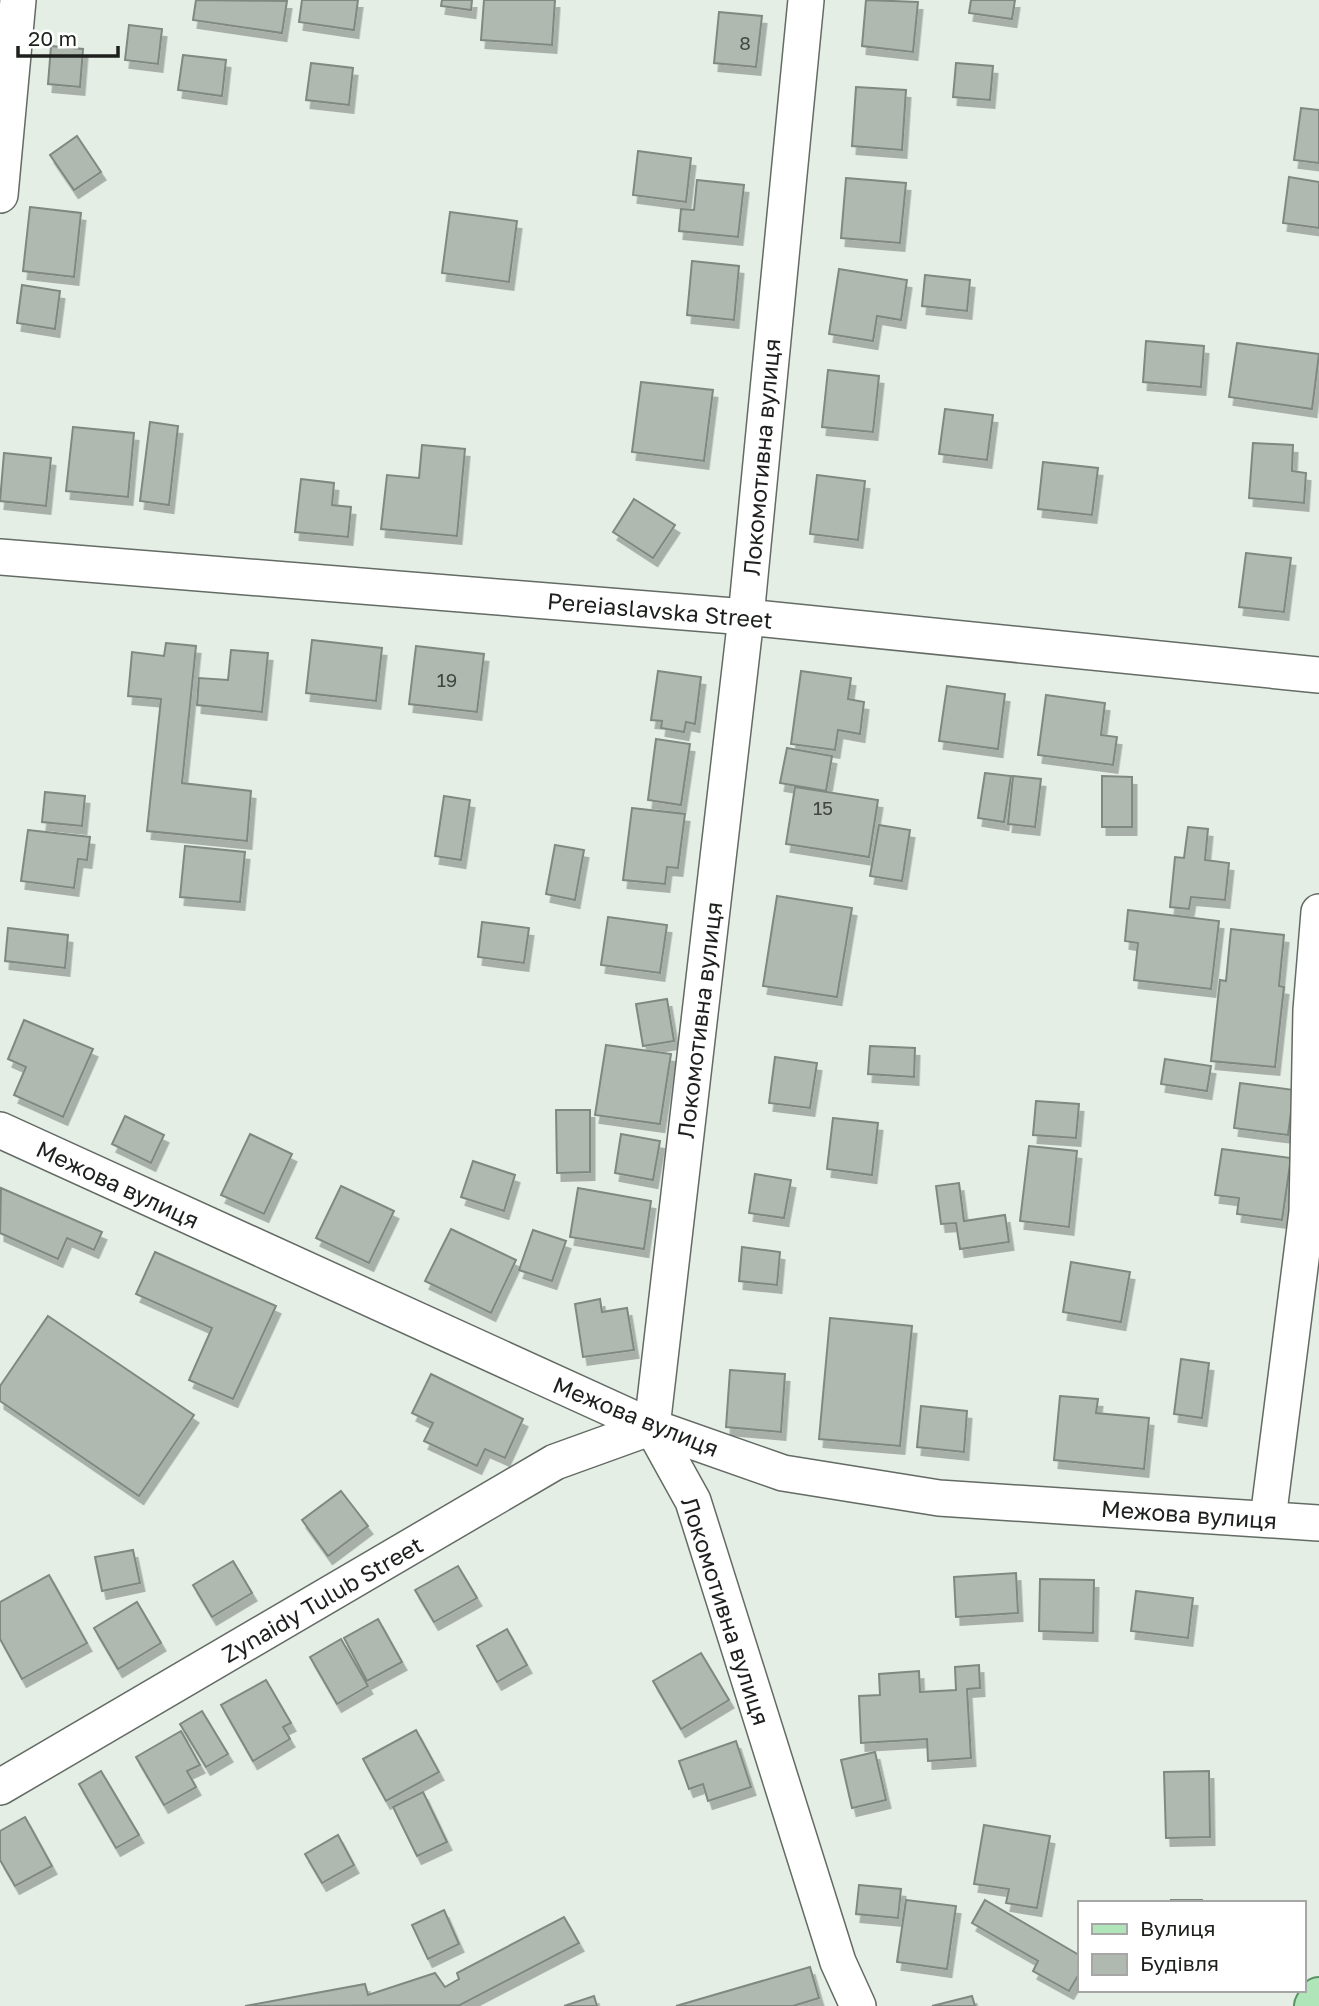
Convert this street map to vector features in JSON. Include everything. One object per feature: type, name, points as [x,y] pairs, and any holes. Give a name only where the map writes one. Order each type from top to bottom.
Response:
[{"type":"main road","points":[[1314,2006],[1319,1997]]},
{"type":"street","points":[[0,195],[18,0]]},
{"type":"street","name":"Локомотивна вулиця","points":[[806,0],[746,617],[652,1427],[693,1500],[838,1962],[858,2006]]},
{"type":"street","name":"Pereiaslavska Street","points":[[0,557],[746,617],[1319,675]]},
{"type":"street","points":[[1268,1519],[1307,1212],[1311,1010],[1319,912]]},
{"type":"street","name":"Межова вулиця","points":[[0,1129],[652,1427],[783,1473],[926,1496],[1319,1523]]},
{"type":"street","name":"Zynaidy Tulub Street","points":[[0,1787],[555,1462],[652,1427]]},
{"type":"building","points":[[196,0],[287,1],[282,33],[193,20]]},
{"type":"building","points":[[302,0],[358,0],[354,30],[299,22]]},
{"type":"building","points":[[442,0],[472,0],[471,10],[441,6]]},
{"type":"building","points":[[484,0],[555,0],[552,45],[481,40]]},
{"type":"building","points":[[866,0],[918,2],[913,52],[862,46]]},
{"type":"building","points":[[971,0],[1015,0],[1012,19],[969,13]]},
{"type":"building","points":[[719,12],[762,16],[756,67],[714,63]]},
{"type":"building","points":[[129,25],[162,29],[158,64],[125,60]]},
{"type":"building","points":[[51,46],[83,49],[80,87],[48,84]]},
{"type":"building","points":[[183,55],[226,60],[222,96],[178,90]]},
{"type":"building","points":[[311,63],[353,68],[349,105],[306,100]]},
{"type":"building","points":[[956,63],[993,66],[990,100],[953,97]]},
{"type":"building","points":[[856,87],[906,90],[902,150],[852,146]]},
{"type":"building","points":[[1301,108],[1319,110],[1319,163],[1294,160]]},
{"type":"building","points":[[77,136],[101,172],[74,190],[50,155]]},
{"type":"building","points":[[638,151],[691,158],[686,202],[633,195]]},
{"type":"building","points":[[1289,177],[1319,182],[1319,228],[1283,223]]},
{"type":"building","points":[[846,178],[906,183],[900,243],[841,238]]},
{"type":"building","points":[[697,180],[744,185],[738,237],[679,231],[681,209],[694,210]]},
{"type":"building","points":[[30,207],[81,213],[74,277],[23,271]]},
{"type":"building","points":[[450,212],[517,221],[509,282],[442,273]]},
{"type":"building","points":[[692,261],[739,266],[734,320],[687,315]]},
{"type":"building","points":[[839,269],[907,280],[901,320],[877,316],[873,341],[829,334]]},
{"type":"building","points":[[925,275],[970,280],[967,311],[922,306]]},
{"type":"building","points":[[22,285],[60,291],[55,329],[17,323]]},
{"type":"building","points":[[1146,341],[1204,346],[1201,387],[1143,382]]},
{"type":"building","points":[[1237,343],[1319,354],[1312,409],[1229,397]]},
{"type":"building","points":[[828,370],[879,376],[873,432],[822,427]]},
{"type":"building","points":[[641,382],[713,390],[704,461],[632,452]]},
{"type":"building","points":[[945,409],[993,415],[987,460],[939,454]]},
{"type":"building","points":[[150,422],[178,426],[169,505],[140,501]]},
{"type":"building","points":[[73,427],[134,433],[128,497],[66,491]]},
{"type":"building","points":[[1253,443],[1293,445],[1292,471],[1306,473],[1304,503],[1249,498]]},
{"type":"building","points":[[422,445],[465,449],[457,536],[381,529],[387,475],[419,478]]},
{"type":"building","points":[[4,453],[51,458],[46,506],[0,501]]},
{"type":"building","points":[[1043,462],[1098,468],[1092,515],[1038,509]]},
{"type":"building","points":[[817,475],[865,481],[858,540],[810,534]]},
{"type":"building","points":[[301,479],[334,483],[332,505],[351,507],[348,537],[295,532]]},
{"type":"building","points":[[634,499],[675,525],[653,558],[613,532]]},
{"type":"building","points":[[1246,553],[1291,558],[1284,612],[1239,607]]},
{"type":"building","points":[[312,640],[382,648],[376,701],[306,693]]},
{"type":"building","points":[[166,643],[196,646],[182,783],[251,791],[247,841],[147,831],[161,699],[128,696],[132,652],[164,656]]},
{"type":"building","points":[[416,646],[484,654],[477,712],[409,704]]},
{"type":"building","points":[[231,650],[268,653],[262,712],[197,705],[199,678],[228,680]]},
{"type":"building","points":[[658,671],[701,677],[695,724],[686,722],[684,732],[661,728],[662,721],[651,720]]},
{"type":"building","points":[[801,671],[851,678],[848,699],[864,702],[860,734],[838,730],[835,750],[791,744]]},
{"type":"building","points":[[947,686],[1005,694],[998,749],[939,741]]},
{"type":"building","points":[[1046,695],[1105,703],[1101,735],[1117,737],[1113,765],[1038,755]]},
{"type":"building","points":[[656,739],[690,744],[681,805],[648,800]]},
{"type":"building","points":[[787,748],[832,756],[826,791],[780,783]]},
{"type":"building","points":[[985,773],[1011,776],[1004,822],[978,818]]},
{"type":"building","points":[[1013,776],[1041,779],[1035,827],[1008,824]]},
{"type":"building","points":[[1102,776],[1132,777],[1132,827],[1102,827]]},
{"type":"building","points":[[795,787],[878,800],[869,857],[786,844]]},
{"type":"building","points":[[45,792],[85,796],[82,826],[42,822]]},
{"type":"building","points":[[444,796],[470,800],[461,860],[435,856]]},
{"type":"building","points":[[632,808],[685,814],[678,868],[667,867],[665,884],[623,880]]},
{"type":"building","points":[[879,825],[910,830],[902,881],[870,876]]},
{"type":"building","points":[[1188,827],[1208,829],[1205,860],[1229,863],[1225,900],[1191,897],[1189,909],[1170,907],[1175,857],[1184,858]]},
{"type":"building","points":[[28,830],[90,837],[87,860],[78,859],[74,888],[21,881]]},
{"type":"building","points":[[555,845],[584,850],[575,900],[546,894]]},
{"type":"building","points":[[185,846],[245,852],[240,902],[180,897]]},
{"type":"building","points":[[777,896],[852,908],[837,997],[763,986]]},
{"type":"building","points":[[1128,910],[1219,921],[1211,989],[1134,980],[1138,943],[1125,941]]},
{"type":"building","points":[[608,917],[667,925],[660,973],[601,965]]},
{"type":"building","points":[[482,922],[529,928],[524,963],[478,957]]},
{"type":"building","points":[[8,928],[68,935],[65,968],[5,961]]},
{"type":"building","points":[[1231,929],[1284,935],[1279,986],[1284,987],[1275,1067],[1211,1061],[1220,980],[1226,981]]},
{"type":"building","points":[[667,999],[674,1041],[643,1046],[636,1004]]},
{"type":"building","points":[[24,1020],[93,1049],[63,1117],[14,1095],[26,1067],[8,1059]]},
{"type":"building","points":[[606,1045],[671,1054],[660,1124],[595,1115]]},
{"type":"building","points":[[870,1046],[915,1048],[914,1077],[868,1074]]},
{"type":"building","points":[[775,1057],[817,1063],[810,1108],[769,1103]]},
{"type":"building","points":[[1165,1059],[1211,1066],[1207,1091],[1161,1084]]},
{"type":"building","points":[[1240,1083],[1294,1090],[1288,1135],[1234,1128]]},
{"type":"building","points":[[1036,1101],[1079,1104],[1076,1138],[1033,1135]]},
{"type":"building","points":[[556,1110],[590,1110],[590,1172],[557,1173]]},
{"type":"building","points":[[125,1116],[164,1135],[151,1163],[112,1144]]},
{"type":"building","points":[[833,1118],[878,1123],[872,1175],[827,1169]]},
{"type":"building","points":[[250,1134],[292,1154],[264,1214],[221,1195]]},
{"type":"building","points":[[621,1134],[660,1141],[653,1180],[615,1173]]},
{"type":"building","points":[[1029,1146],[1077,1151],[1069,1227],[1020,1221]]},
{"type":"building","points":[[1222,1149],[1291,1158],[1282,1220],[1237,1214],[1239,1198],[1215,1195]]},
{"type":"building","points":[[473,1161],[515,1175],[504,1211],[461,1197]]},
{"type":"building","points":[[755,1174],[791,1180],[784,1218],[749,1213]]},
{"type":"building","points":[[959,1183],[964,1221],[1005,1215],[1009,1242],[960,1249],[956,1223],[941,1224],[936,1186]]},
{"type":"building","points":[[341,1186],[394,1211],[369,1263],[316,1238]]},
{"type":"building","points":[[1,1188],[102,1232],[94,1250],[67,1238],[58,1259],[0,1233]]},
{"type":"building","points":[[578,1188],[651,1201],[644,1249],[570,1237]]},
{"type":"building","points":[[451,1229],[516,1260],[491,1313],[425,1281]]},
{"type":"building","points":[[533,1230],[566,1241],[552,1281],[519,1270]]},
{"type":"building","points":[[742,1247],[780,1252],[777,1285],[739,1281]]},
{"type":"building","points":[[155,1252],[276,1306],[233,1399],[189,1380],[212,1328],[136,1294]]},
{"type":"building","points":[[1071,1262],[1130,1272],[1121,1322],[1063,1312]]},
{"type":"building","points":[[600,1299],[602,1312],[627,1308],[634,1350],[583,1357],[575,1304]]},
{"type":"building","points":[[48,1316],[194,1415],[139,1496],[0,1401],[0,1386]]},
{"type":"building","points":[[830,1318],[912,1326],[900,1446],[819,1439]]},
{"type":"building","points":[[1181,1359],[1209,1363],[1202,1418],[1174,1414]]},
{"type":"building","points":[[730,1370],[785,1374],[781,1432],[726,1427]]},
{"type":"building","points":[[431,1374],[523,1419],[505,1458],[485,1449],[477,1466],[424,1441],[433,1423],[412,1413]]},
{"type":"building","points":[[1060,1396],[1098,1399],[1096,1413],[1149,1418],[1144,1469],[1054,1460]]},
{"type":"building","points":[[921,1406],[967,1411],[964,1452],[917,1447]]},
{"type":"building","points":[[341,1491],[368,1526],[328,1556],[302,1520]]},
{"type":"building","points":[[133,1550],[140,1583],[102,1591],[95,1557]]},
{"type":"building","points":[[233,1561],[252,1593],[212,1617],[193,1585]]},
{"type":"building","points":[[458,1566],[477,1598],[434,1622],[415,1590]]},
{"type":"building","points":[[1016,1573],[1018,1613],[956,1617],[954,1577]]},
{"type":"building","points":[[49,1575],[87,1643],[22,1679],[0,1639],[0,1602]]},
{"type":"building","points":[[1040,1579],[1094,1580],[1093,1633],[1039,1631]]},
{"type":"building","points":[[1136,1591],[1193,1598],[1188,1638],[1131,1631]]},
{"type":"building","points":[[137,1602],[161,1643],[118,1669],[94,1628]]},
{"type":"building","points":[[378,1619],[402,1662],[367,1681],[344,1638]]},
{"type":"building","points":[[507,1629],[527,1665],[497,1682],[477,1646]]},
{"type":"building","points":[[341,1639],[368,1686],[337,1704],[310,1657]]},
{"type":"building","points":[[701,1653],[729,1700],[681,1729],[653,1681]]},
{"type":"building","points":[[979,1665],[980,1688],[967,1689],[971,1758],[928,1761],[927,1739],[861,1743],[859,1696],[880,1695],[879,1674],[919,1671],[920,1692],[956,1690],[955,1667]]},
{"type":"building","points":[[266,1680],[291,1723],[283,1727],[290,1739],[253,1761],[221,1705]]},
{"type":"building","points":[[202,1711],[228,1754],[206,1767],[180,1724]]},
{"type":"building","points":[[416,1730],[439,1772],[386,1801],[363,1759]]},
{"type":"building","points":[[181,1731],[200,1765],[187,1771],[196,1787],[164,1805],[136,1757]]},
{"type":"building","points":[[736,1741],[751,1787],[708,1801],[703,1784],[689,1789],[679,1761]]},
{"type":"building","points":[[875,1752],[886,1800],[852,1808],[841,1760]]},
{"type":"building","points":[[101,1771],[139,1835],[116,1848],[79,1784]]},
{"type":"building","points":[[1209,1771],[1210,1837],[1166,1838],[1164,1772]]},
{"type":"building","points":[[423,1792],[447,1842],[417,1856],[393,1807]]},
{"type":"building","points":[[25,1817],[52,1866],[15,1886],[0,1860],[0,1831]]},
{"type":"building","points":[[984,1825],[1050,1836],[1037,1908],[1006,1903],[1009,1889],[974,1884]]},
{"type":"building","points":[[338,1835],[354,1865],[322,1883],[305,1854]]},
{"type":"building","points":[[859,1885],[901,1889],[898,1918],[856,1914]]},
{"type":"building","points":[[906,1900],[956,1906],[947,1969],[897,1962]]},
{"type":"building","points":[[985,1900],[1078,1954],[1078,1976],[1069,1991],[1033,1971],[1038,1961],[972,1923]]},
{"type":"building","points":[[1171,1900],[1202,1900],[1202,1901]]},
{"type":"building","points":[[444,1910],[459,1944],[428,1959],[412,1925]]},
{"type":"building","points":[[564,1917],[579,1943],[460,2005],[245,2006],[365,1984],[368,1995],[435,1973],[445,1987],[459,1979],[457,1973]]},
{"type":"building","points":[[810,1967],[819,1998],[793,2006],[676,2006]]},
{"type":"building","points":[[594,1996],[597,2006],[564,2006]]},
{"type":"building","points":[[972,1996],[975,2006],[932,2006]]}]
